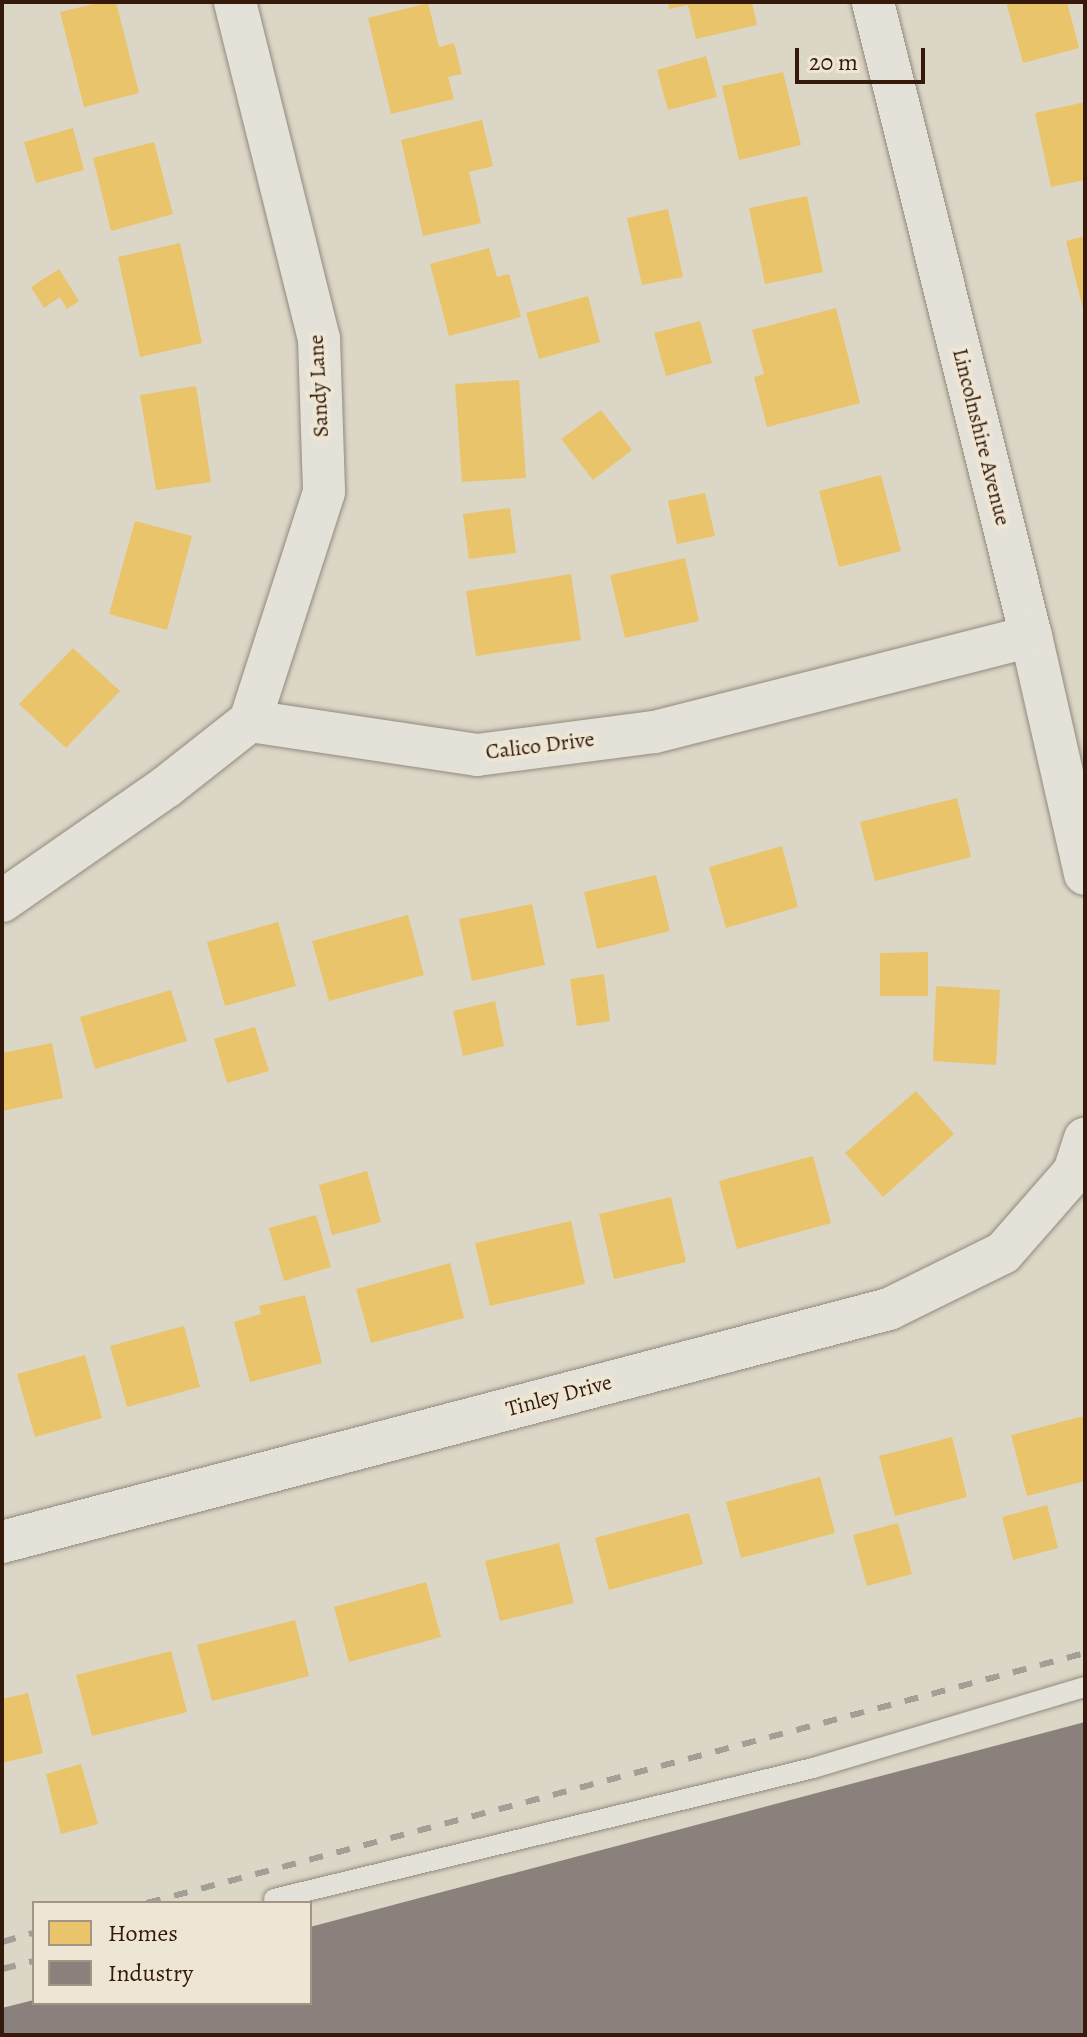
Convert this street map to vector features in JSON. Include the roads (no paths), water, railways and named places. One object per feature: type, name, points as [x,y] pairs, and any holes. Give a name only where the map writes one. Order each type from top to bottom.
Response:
[{"type":"street","name":"Sandy Lane","points":[[235,2],[319,339],[324,492],[250,721]]},
{"type":"street","name":"Lincolnshire Avenue","points":[[873,2],[1031,636],[1085,874]]},
{"type":"street","name":"Calico Drive","points":[[250,721],[477,755],[655,732],[1031,636]]},
{"type":"street","points":[[2,901],[166,787],[250,721]]},
{"type":"street","name":"Tinley Drive","points":[[2,1542],[889,1309],[1003,1253],[1079,1155]]},
{"type":"lane","points":[[274,1899],[813,1768],[1085,1687]]},
{"type":"railway","points":[[155,1901],[1085,1653]]},
{"type":"railway","points":[[2,1942],[32,1934]]},
{"type":"railway","points":[[2,1969],[32,1962]]}]
